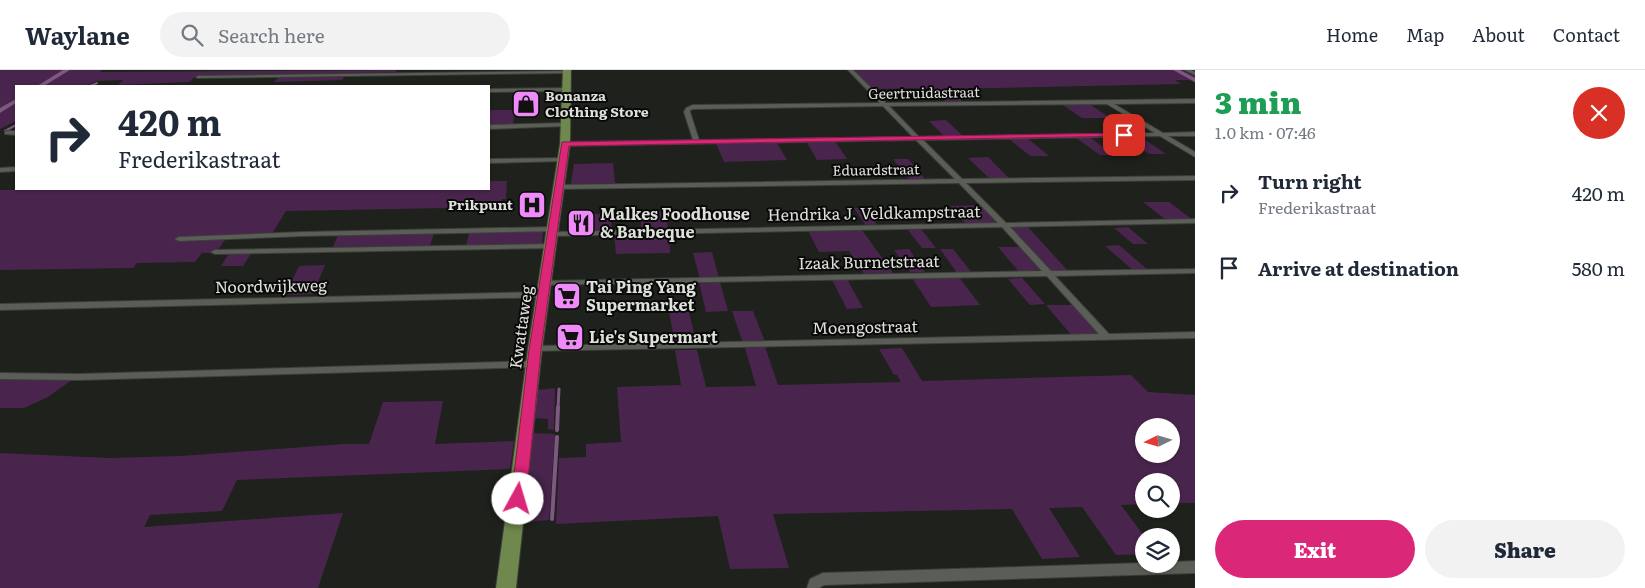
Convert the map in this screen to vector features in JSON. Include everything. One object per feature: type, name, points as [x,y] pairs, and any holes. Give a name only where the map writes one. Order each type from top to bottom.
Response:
[{"type":"main road","name":"Kwattaweg","points":[[506,588],[535,350],[565,144],[567,71]]},
{"type":"street","points":[[850,70],[1004,225],[1047,274],[1107,337]]},
{"type":"street","points":[[1187,70],[1195,74]]},
{"type":"street","points":[[198,77],[567,71]]},
{"type":"street","points":[[490,91],[566,90]]},
{"type":"street","name":"Geertruidastraat","points":[[697,142],[687,112],[690,108],[1195,101]]},
{"type":"street","points":[[1108,102],[1195,156]]},
{"type":"street","points":[[490,127],[565,125]]},
{"type":"street","points":[[6,133],[15,133]]},
{"type":"street","points":[[565,144],[1195,134]]},
{"type":"street","points":[[490,161],[562,160]]},
{"type":"street","points":[[0,170],[15,169]]},
{"type":"street","name":"Eduardstraat","points":[[558,187],[1195,178]]},
{"type":"street","name":"Hendrika J. Veldkampstraat","points":[[552,236],[1195,221]]},
{"type":"street","points":[[179,239],[303,234],[552,236]]},
{"type":"street","points":[[214,252],[552,236]]},
{"type":"street","name":"Izaak Burnetstraat","points":[[544,289],[1195,271]]},
{"type":"street","name":"Noordwijkweg","points":[[0,307],[544,289]]},
{"type":"street","name":"Moengostraat","points":[[535,350],[1195,335]]},
{"type":"street","points":[[0,376],[79,377],[534,364]]},
{"type":"street","points":[[813,588],[814,583],[822,579],[1195,567]]},
{"type":"shaded area","points":[[0,70],[64,70],[39,85],[15,85],[15,100],[0,109]]},
{"type":"shaded area","points":[[70,70],[102,70],[100,72],[397,70],[396,72],[195,77],[189,82],[118,85],[123,80],[96,81],[87,85],[46,85]]},
{"type":"shaded area","points":[[853,70],[1184,70],[1195,76],[1195,83],[1189,80],[1175,80],[1181,84],[950,89],[965,103],[947,103],[929,88],[872,89]]},
{"type":"shaded area","points":[[346,75],[342,80],[274,82],[280,76]]},
{"type":"shaded area","points":[[1060,103],[1088,103],[1110,118],[1082,118]]},
{"type":"shaded area","points":[[15,104],[15,122],[0,129],[0,113]]},
{"type":"shaded area","points":[[490,110],[515,110],[513,124],[490,127]]},
{"type":"shaded area","points":[[946,120],[963,136],[945,137],[929,121]]},
{"type":"shaded area","points":[[1138,135],[1166,154],[1149,154],[1122,136]]},
{"type":"shaded area","points":[[1088,136],[1114,155],[1100,155],[1075,137]]},
{"type":"shaded area","points":[[1026,137],[1049,156],[1030,156],[1008,138]]},
{"type":"shaded area","points":[[806,141],[835,141],[847,159],[817,160]]},
{"type":"shaded area","points":[[716,143],[777,143],[787,160],[724,162]]},
{"type":"shaded area","points":[[988,157],[1010,179],[990,179],[968,158]]},
{"type":"shaded area","points":[[893,159],[908,159],[926,180],[910,180]]},
{"type":"shaded area","points":[[613,163],[615,183],[571,184],[574,164]]},
{"type":"shaded area","points":[[490,181],[507,181],[506,199],[502,199],[500,207],[286,211],[270,237],[226,238],[216,253],[202,253],[195,262],[137,263],[133,268],[0,270],[0,190],[490,190]]},
{"type":"shaded area","points":[[1143,202],[1169,202],[1193,220],[1166,220]]},
{"type":"shaded area","points":[[983,205],[998,223],[966,224],[950,206]]},
{"type":"shaded area","points":[[854,208],[866,208],[878,226],[866,226]]},
{"type":"shaded area","points":[[641,212],[666,212],[668,228],[641,229]]},
{"type":"shaded area","points":[[585,214],[611,214],[612,231],[584,231]]},
{"type":"shaded area","points":[[1027,226],[1069,272],[1052,272],[1011,229],[1012,227]]},
{"type":"shaded area","points":[[1128,227],[1148,244],[1133,244],[1114,228]]},
{"type":"shaded area","points":[[921,229],[936,248],[922,248],[908,230]]},
{"type":"shaded area","points":[[862,230],[893,273],[864,274],[849,251],[819,252],[808,231]]},
{"type":"shaded area","points":[[543,232],[542,245],[466,246],[469,233]]},
{"type":"shaded area","points":[[434,233],[430,246],[333,247],[338,235]]},
{"type":"shaded area","points":[[669,233],[670,253],[616,254],[614,234]]},
{"type":"shaded area","points":[[1119,245],[1148,270],[1134,271],[1105,246]]},
{"type":"shaded area","points":[[998,247],[1020,247],[1040,270],[1019,272]]},
{"type":"shaded area","points":[[232,249],[254,249],[243,266],[221,266]]},
{"type":"shaded area","points":[[909,249],[925,272],[910,272],[894,250]]},
{"type":"shaded area","points":[[940,249],[953,249],[972,273],[957,273]]},
{"type":"shaded area","points":[[712,252],[719,278],[700,279],[693,253]]},
{"type":"shaded area","points":[[325,265],[313,294],[285,295],[299,266]]},
{"type":"shaded area","points":[[959,277],[980,305],[931,307],[912,278]]},
{"type":"shaded area","points":[[1022,278],[1045,304],[1030,305],[1008,279]]},
{"type":"shaded area","points":[[847,279],[863,308],[847,309],[832,280]]},
{"type":"shaded area","points":[[699,282],[720,282],[728,311],[706,312]]},
{"type":"shaded area","points":[[1046,305],[1073,305],[1099,334],[1072,336]]},
{"type":"shaded area","points":[[732,311],[753,311],[765,342],[743,343]]},
{"type":"shaded area","points":[[669,312],[689,312],[696,342],[675,343]]},
{"type":"shaded area","points":[[765,347],[778,385],[901,382],[897,375],[894,375],[879,349],[902,348],[922,381],[1131,375],[1148,392],[1195,395],[1195,503],[1180,503],[1180,473],[1135,473],[1135,504],[1121,505],[1138,528],[1135,528],[1135,554],[1116,555],[1082,507],[1049,508],[1080,557],[1042,559],[1012,509],[773,514],[789,568],[730,569],[718,516],[556,524],[559,458],[586,457],[586,444],[621,442],[617,387],[681,385],[675,350],[697,350],[706,387],[756,386],[745,348]]},
{"type":"shaded area","points":[[0,378],[73,379],[48,397],[24,408],[0,408]]},
{"type":"shaded area","points":[[555,388],[554,430],[548,429],[548,419],[533,418],[538,390]]},
{"type":"shaded area","points":[[443,401],[435,444],[514,441],[510,469],[237,480],[222,511],[150,515],[144,527],[343,513],[318,588],[0,588],[0,453],[109,458],[181,456],[344,444],[369,444],[383,402]]},
{"type":"shaded area","points":[[532,433],[555,434],[549,520],[526,522],[527,478]]},
{"type":"waterway","points":[[42,85],[67,70]]},
{"type":"waterway","points":[[1176,70],[1195,80]]},
{"type":"waterway","points":[[92,85],[97,83]]},
{"type":"waterway","points":[[0,111],[15,102]]},
{"type":"waterway","points":[[5,131],[15,126]]},
{"type":"waterway","points":[[558,409],[559,389]]},
{"type":"waterway","points":[[557,430],[558,407]]},
{"type":"waterway","points":[[552,519],[557,437]]},
{"type":"place","name":"Bonanza Clothing Store","points":[[526,104]]},
{"type":"place","name":"Prikpunt","points":[[532,205]]},
{"type":"place","name":"Malkes Foodhouse & Barbeque","points":[[581,223]]},
{"type":"place","name":"Tai Ping Yang Supermarket","points":[[567,296]]},
{"type":"place","name":"Lie's Supermart","points":[[570,337]]},
{"type":"route","points":[[518,499],[535,350],[565,144],[1124,135]]}]
